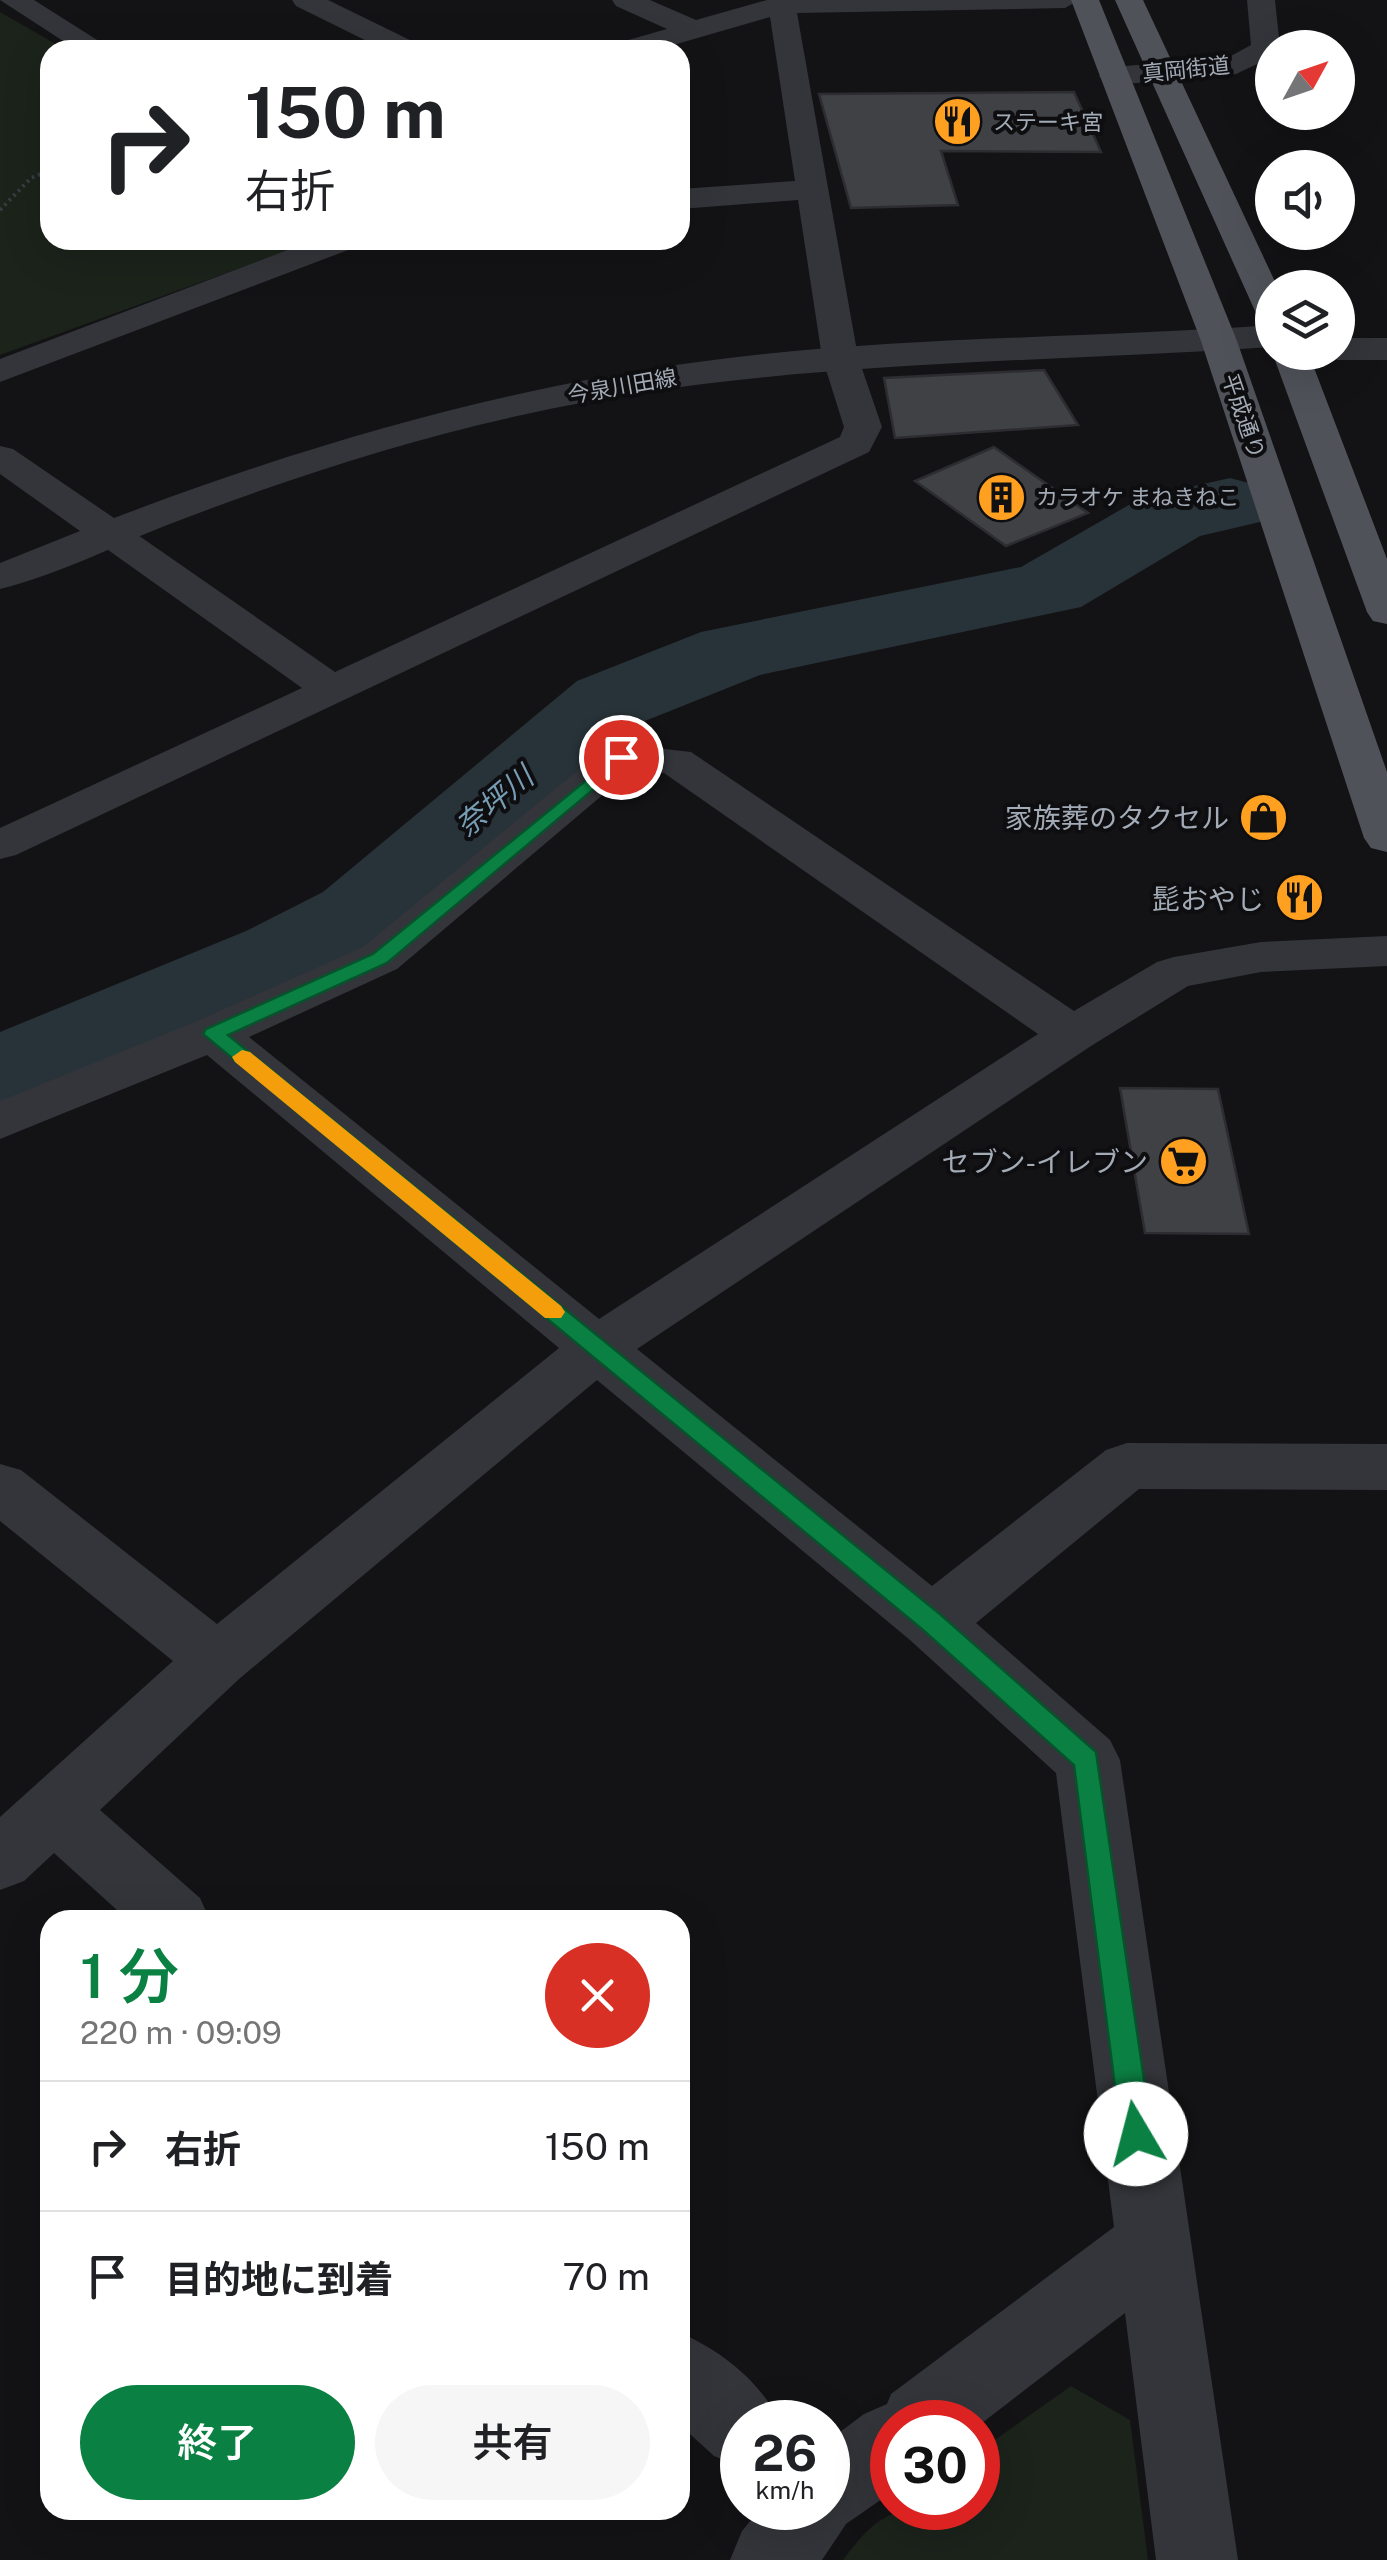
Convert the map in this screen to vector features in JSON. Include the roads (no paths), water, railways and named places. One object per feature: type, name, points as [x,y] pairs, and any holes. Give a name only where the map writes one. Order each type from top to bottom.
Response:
[{"type":"main road","name":"平成通り","points":[[1085,0],[1219,340],[1387,838]]},
{"type":"main road","points":[[1129,0],[1255,276]]},
{"type":"main road","points":[[1297,370],[1377,568],[1387,612]]},
{"type":"street","points":[[14,0],[81,40]]},
{"type":"street","points":[[306,0],[388,40]]},
{"type":"street","points":[[626,0],[694,30]]},
{"type":"street","points":[[659,40],[781,2],[1065,0]]},
{"type":"street","name":"真岡街道","points":[[1114,76],[1236,66],[1266,49],[1261,0]]},
{"type":"street","points":[[0,845],[856,444],[863,427],[840,357],[781,2]]},
{"type":"street","points":[[690,199],[810,189]]},
{"type":"street","points":[[0,371],[318,250]]},
{"type":"street","points":[[1355,319],[1387,317]]},
{"type":"street","name":"今泉川田線","points":[[0,578],[108,532],[317,457],[515,404],[696,373],[840,357],[1255,337]]},
{"type":"street","points":[[1355,349],[1387,349]]},
{"type":"street","points":[[0,457],[330,688]]},
{"type":"street","points":[[0,1121],[213,1034],[380,958],[621,757],[674,761],[1073,1034]]},
{"type":"street","points":[[0,1860],[218,1660],[597,1348],[1073,1034],[1174,973],[1261,957],[1387,951]]},
{"type":"street","points":[[213,1034],[932,1622],[1086,1760],[1198,2560]]},
{"type":"street","points":[[932,1622],[1127,1466],[1387,1466]]},
{"type":"street","points":[[0,1487],[218,1660]]},
{"type":"street","points":[[54,1810],[165,1910]]},
{"type":"street","points":[[948,2400],[1152,2246]]},
{"type":"street","points":[[690,2381],[720,2408]]},
{"type":"street","points":[[850,2475],[870,2459]]},
{"type":"street","points":[[772,2560],[795,2530]]},
{"type":"waterway","name":"奈坪川","points":[[0,1075],[284,955],[360,915],[611,701],[734,652],[1049,588],[1172,516],[1230,504]]},
{"type":"place","name":"ステーキ宮","points":[[958,122]]},
{"type":"place","name":"カラオケ まねきねこ","points":[[1001,497]]},
{"type":"place","name":"家族葬のタクセル","points":[[1264,817]]},
{"type":"place","name":"髭おやじ","points":[[1299,898]]},
{"type":"place","name":"セブン-イレブン","points":[[1183,1161]]}]
